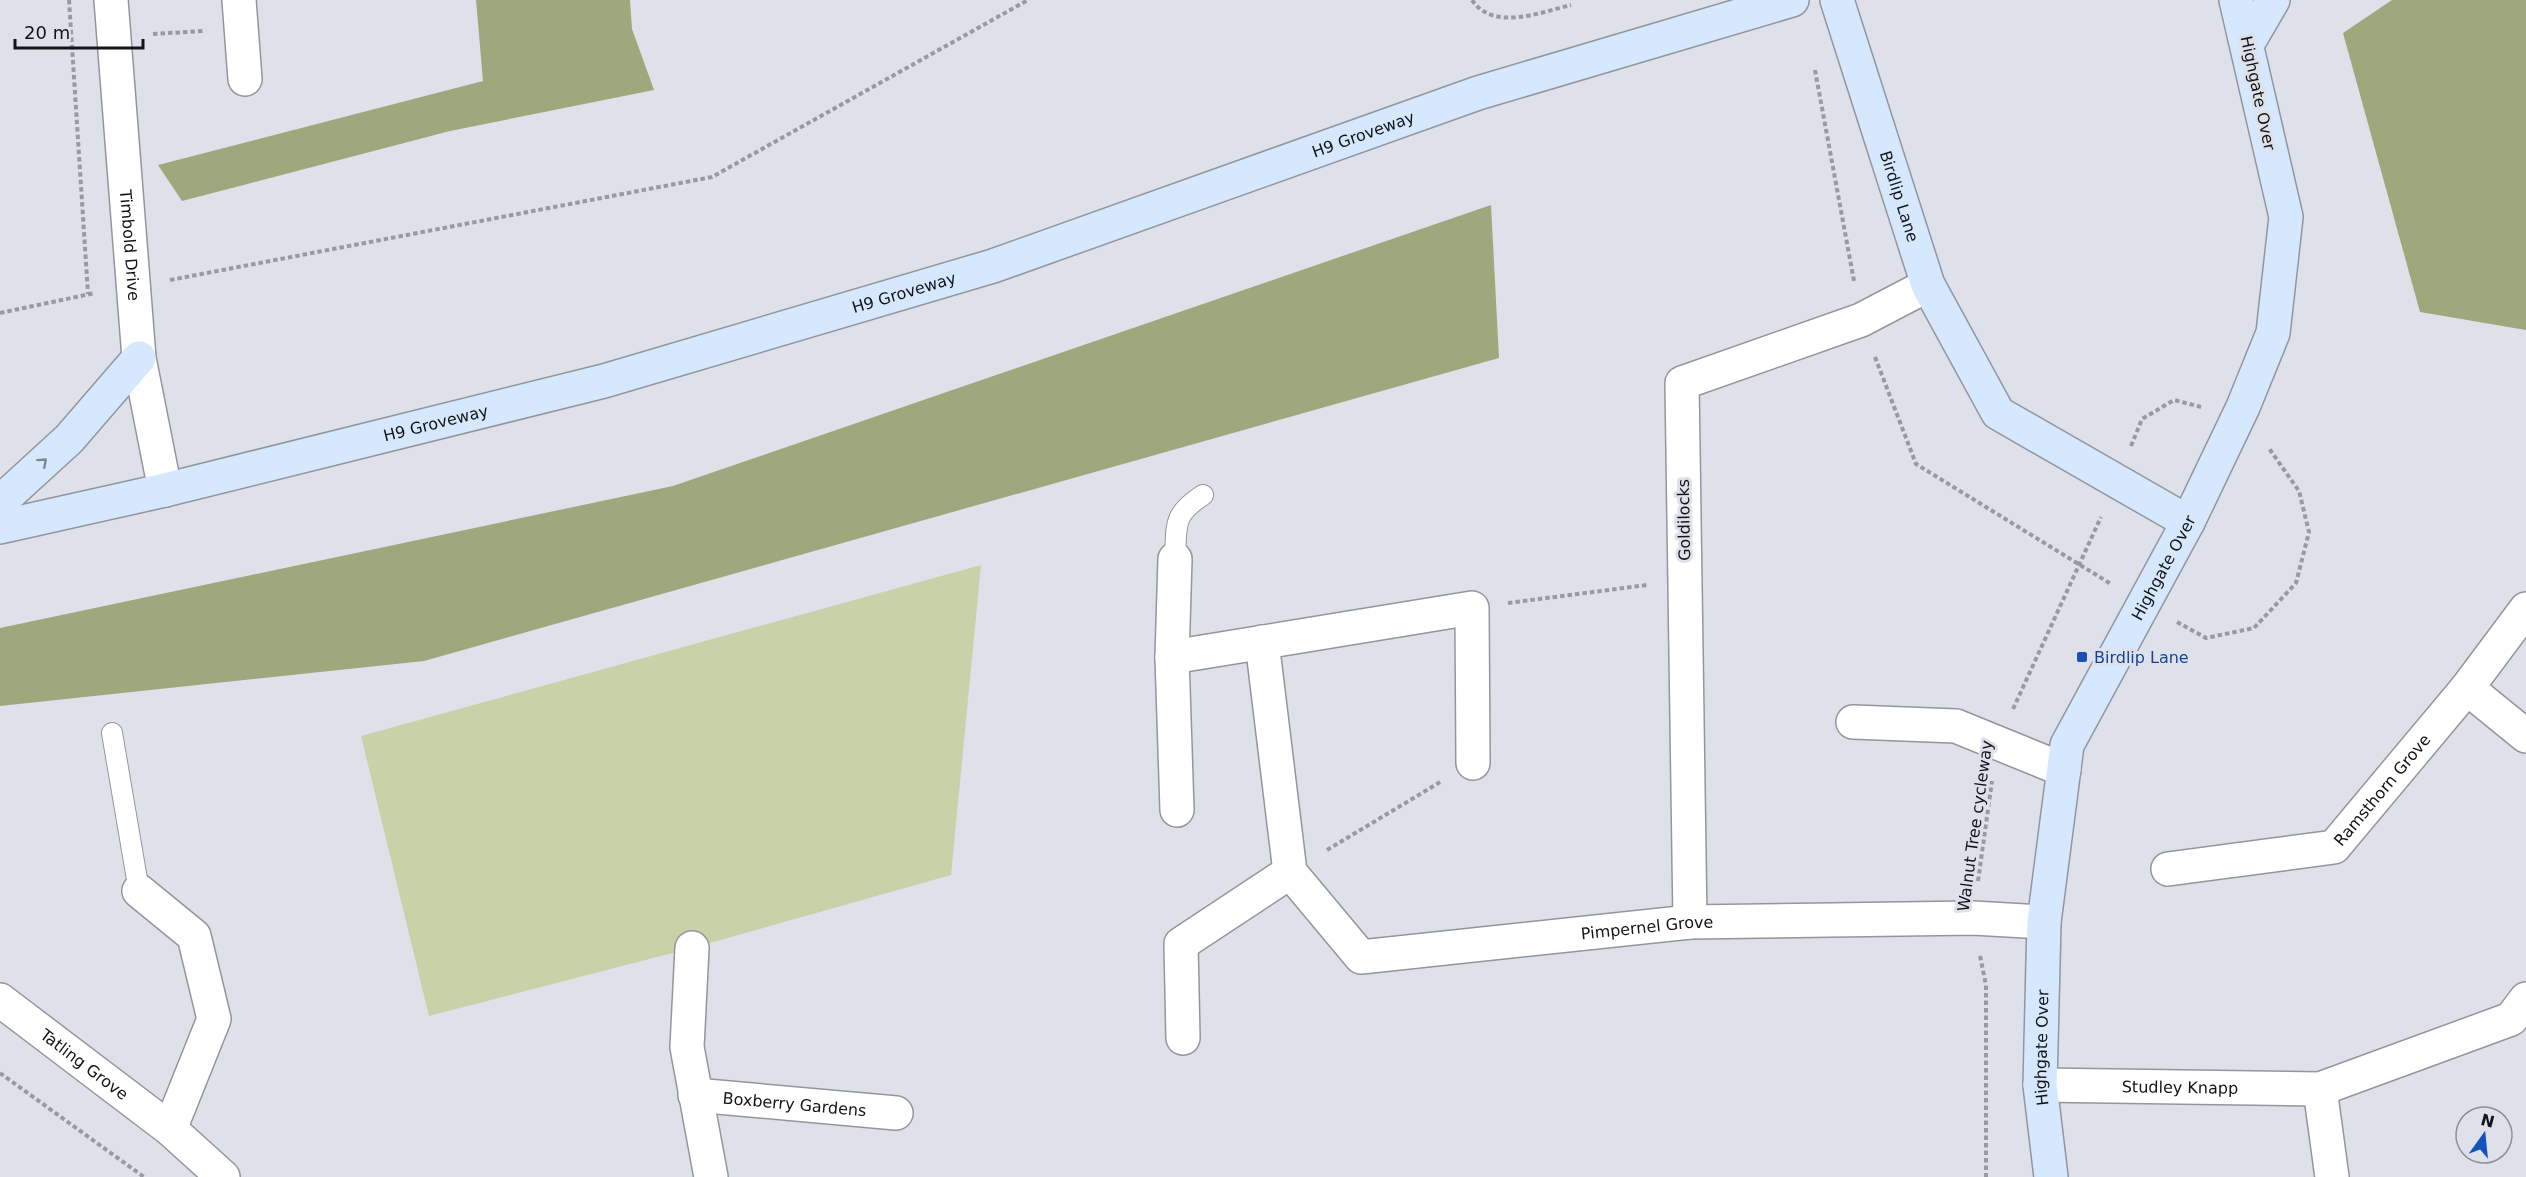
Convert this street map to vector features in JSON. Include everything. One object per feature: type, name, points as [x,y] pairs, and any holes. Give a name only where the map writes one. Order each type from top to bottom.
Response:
[{"type":"street","name":"Timbold Drive","points":[[111,0],[139,358],[165,490]]},
{"type":"street","name":"H9 Groveway","points":[[0,527],[165,490],[604,381],[993,266],[1478,93],[1792,0]]},
{"type":"street","name":"Birdlip Lane","points":[[1837,0],[1928,285],[1998,413],[2188,522]]},
{"type":"street","name":"Highgate Over","points":[[2051,1177],[2040,1085],[2044,922],[2067,745],[2188,522],[2243,407],[2273,333],[2286,217],[2248,43],[2236,0]]},
{"type":"street","points":[[2248,43],[2273,0]]},
{"type":"street","points":[[240,14],[245,79]]},
{"type":"street","name":"Goldilocks","points":[[1690,922],[1682,383],[1861,320],[1928,285]]},
{"type":"street","points":[[0,502],[69,439],[139,358]]},
{"type":"street","points":[[1175,559],[1172,657],[1177,810]]},
{"type":"street","points":[[1172,657],[1472,608],[1473,763]]},
{"type":"street","name":"Ramsthorn Grove","points":[[2168,869],[2334,847],[2467,688],[2526,609]]},
{"type":"street","points":[[1183,1038],[1181,944],[1290,872],[1262,642]]},
{"type":"street","points":[[2467,688],[2526,736]]},
{"type":"street","points":[[1853,723],[1956,726],[2064,770]]},
{"type":"street","name":"Pimpernel Grove","points":[[1290,872],[1361,957],[1690,922],[1972,918],[2044,922]]},
{"type":"street","points":[[140,891],[194,936],[214,1019],[170,1129]]},
{"type":"street","name":"Boxberry Gardens","points":[[692,948],[687,1047],[711,1177]]},
{"type":"street","name":"Tatling Grove","points":[[0,1000],[170,1129],[223,1177]]},
{"type":"street","name":"Studley Knapp","points":[[2040,1085],[2320,1089],[2521,1019]]},
{"type":"street","points":[[2320,1089],[2332,1177]]},
{"type":"street","name":"Boxberry Gardens","points":[[695,1095],[896,1113]]},
{"type":"lane","points":[[1175,559],[1177,525],[1184,508],[1203,495]]},
{"type":"lane","points":[[112,733],[140,891]]},
{"type":"path","points":[[69,0],[88,294]]},
{"type":"path","points":[[0,313],[88,294],[712,177],[1028,0]]},
{"type":"path","points":[[1472,0],[1477,7],[1503,19],[1572,5]]},
{"type":"path","points":[[145,35],[240,14]]},
{"type":"path","name":"Walnut Tree cycleway","points":[[1986,1177],[1986,985],[1972,918],[1997,743],[2080,566]]},
{"type":"path","points":[[1472,608],[1685,580]]},
{"type":"path","points":[[1290,872],[1473,763]]},
{"type":"path","points":[[0,1073],[144,1177]]},
{"type":"green space","points":[[476,0],[630,0],[632,29],[654,90],[450,131],[182,201],[158,165],[483,81]]},
{"type":"green space","points":[[2392,0],[2526,0],[2526,330],[2420,312],[2343,33]]},
{"type":"green space","points":[[1491,205],[1499,358],[424,661],[0,706],[0,628],[673,486]]},
{"type":"green space","points":[[981,565],[951,875],[692,948],[429,1016],[361,736]]},
{"type":"place","name":"Birdlip Lane","points":[[2082,657]]}]
